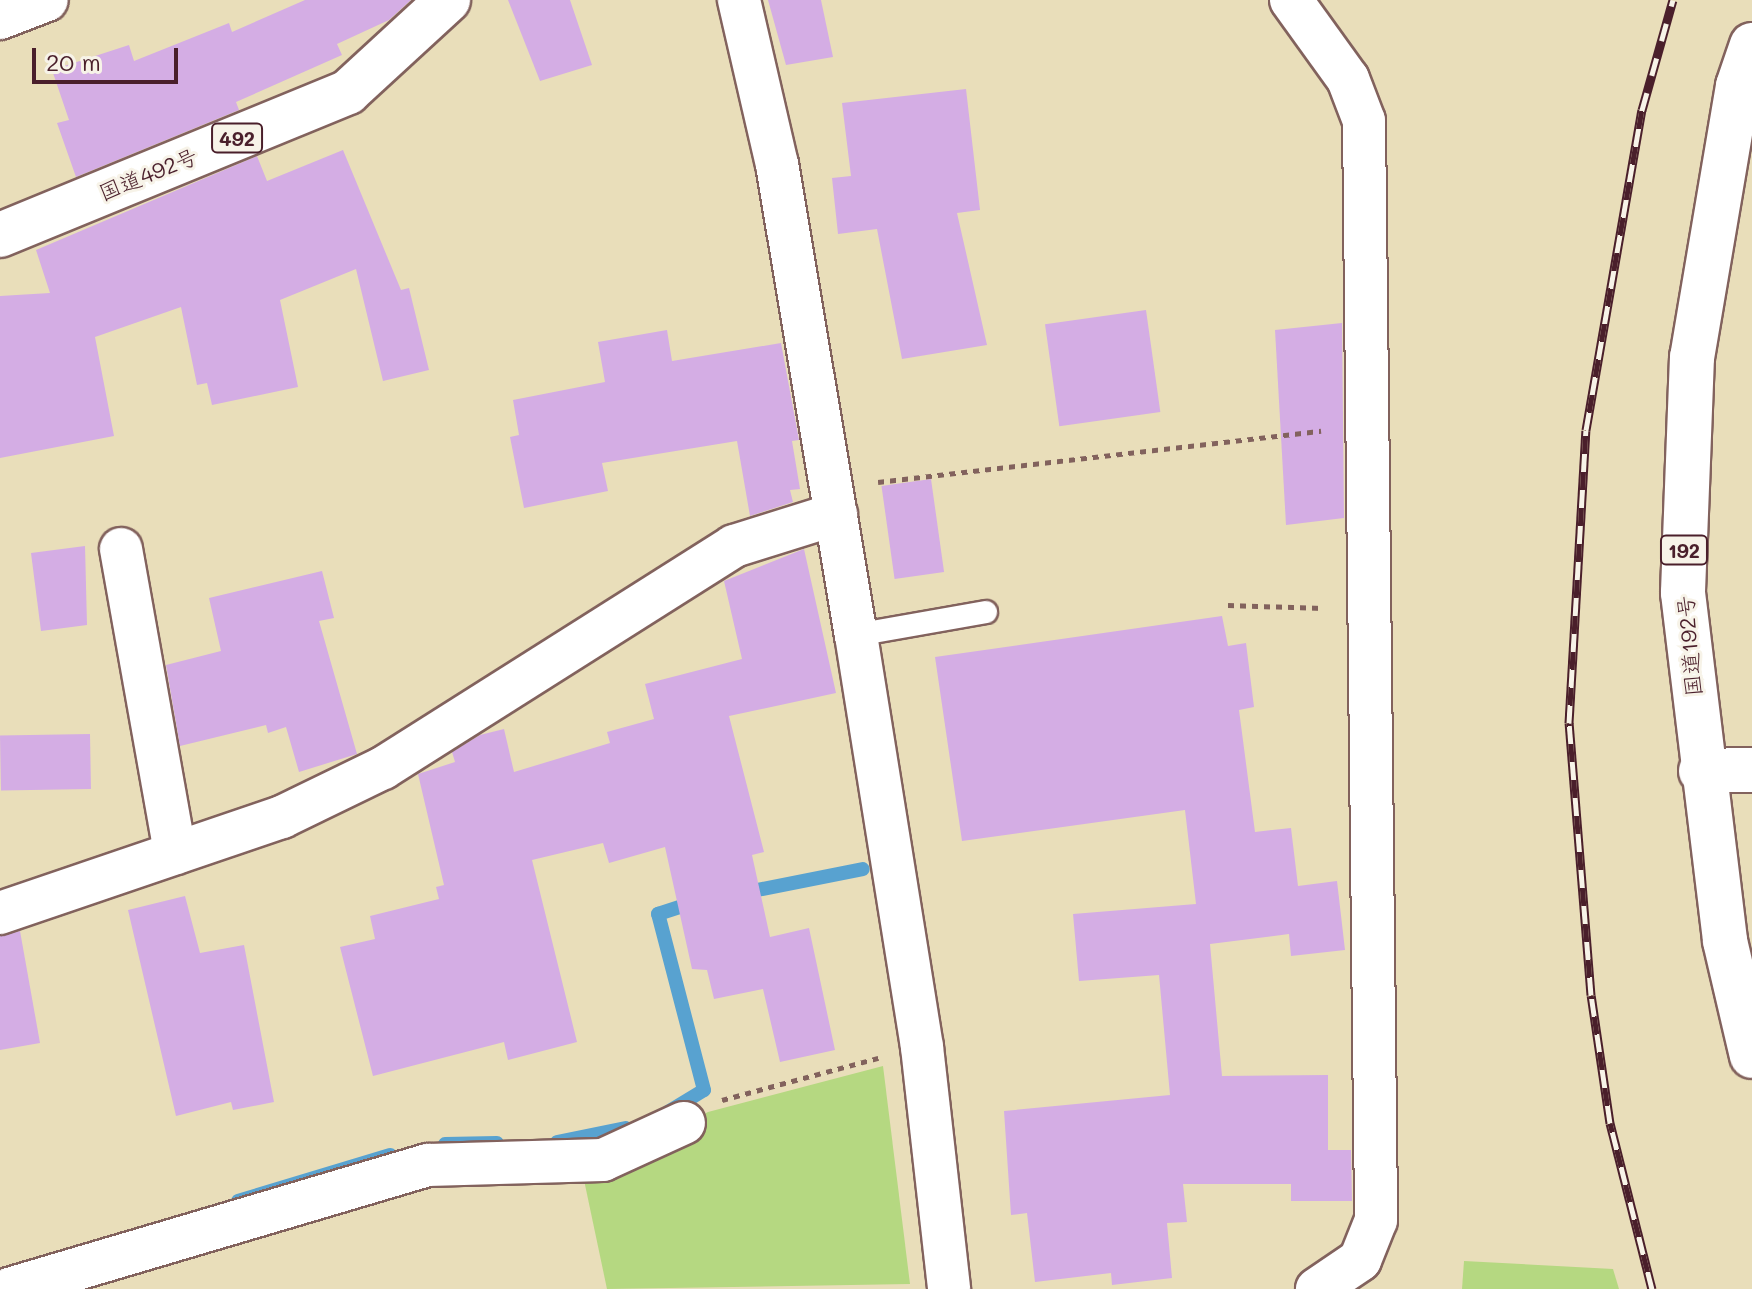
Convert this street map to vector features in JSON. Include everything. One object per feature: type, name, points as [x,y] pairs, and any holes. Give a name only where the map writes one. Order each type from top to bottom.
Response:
[{"type":"highway","name":"国道492号","points":[[0,235],[348,92],[448,0]]},
{"type":"highway","name":"国道192号","points":[[1752,45],[1738,86],[1692,357],[1683,593],[1701,771],[1725,941],[1752,1056]]},
{"type":"highway","points":[[1701,771],[1752,770]]},
{"type":"street","points":[[0,18],[47,0]]},
{"type":"street","points":[[739,0],[777,164],[856,635],[922,1047],[949,1289]]},
{"type":"street","points":[[1291,0],[1348,79],[1364,121],[1372,610],[1376,1220],[1360,1260],[1317,1289]]},
{"type":"street","points":[[0,913],[282,817],[383,768],[734,546],[834,502]]},
{"type":"street","points":[[121,549],[175,853]]},
{"type":"street","points":[[9,1289],[428,1165],[603,1160],[684,1123]]},
{"type":"lane","points":[[856,635],[986,612]]},
{"type":"path","points":[[834,502],[1369,426]]},
{"type":"path","points":[[1228,605],[1372,610]]},
{"type":"path","points":[[684,1123],[706,1104],[922,1047]]},
{"type":"green space","points":[[883,1066],[910,1284],[607,1289],[584,1180],[708,1112]]},
{"type":"green space","points":[[1464,1261],[1613,1269],[1619,1289],[1462,1289]]},
{"type":"building","points":[[305,0],[411,0],[389,20],[337,44],[342,55],[236,102],[239,110],[76,177],[57,123],[69,120],[52,70],[129,45],[134,61],[229,23],[232,32]]},
{"type":"building","points":[[508,0],[570,0],[592,65],[540,81]]},
{"type":"building","points":[[768,0],[821,0],[833,57],[786,65]]},
{"type":"building","points":[[966,89],[980,210],[957,213],[987,345],[902,359],[877,229],[838,234],[832,178],[851,176],[842,103]]},
{"type":"building","points":[[343,150],[401,290],[409,288],[429,370],[383,381],[356,269],[280,300],[298,387],[212,405],[207,383],[197,385],[181,307],[95,337],[114,436],[0,458],[0,296],[50,293],[36,250],[257,156],[267,181]]},
{"type":"building","points":[[1146,310],[1160,412],[1059,426],[1045,324]]},
{"type":"building","points":[[1342,323],[1344,518],[1286,525],[1275,330]]},
{"type":"building","points":[[667,330],[672,361],[781,343],[799,440],[792,441],[800,489],[790,490],[793,502],[750,516],[737,441],[602,463],[608,491],[524,508],[510,437],[519,435],[513,400],[605,382],[598,342]]},
{"type":"building","points":[[931,479],[944,572],[895,579],[881,486]]},
{"type":"building","points":[[85,546],[87,625],[41,631],[31,553]]},
{"type":"building","points":[[804,549],[836,693],[729,716],[764,852],[752,855],[770,937],[809,928],[835,1050],[780,1062],[763,989],[714,999],[707,970],[692,969],[665,847],[609,863],[603,843],[532,860],[577,1042],[508,1060],[504,1042],[373,1076],[340,947],[375,939],[370,916],[439,899],[436,887],[444,885],[418,774],[455,762],[452,752],[480,735],[504,729],[514,772],[610,743],[607,732],[654,719],[645,684],[742,659],[724,581]]},
{"type":"building","points":[[322,571],[334,618],[319,621],[357,754],[299,772],[286,727],[268,733],[266,725],[180,746],[166,665],[221,651],[209,598]]},
{"type":"building","points":[[1222,616],[1228,646],[1246,643],[1254,707],[1239,710],[1255,832],[1291,828],[1298,886],[1337,881],[1345,950],[1291,956],[1289,934],[1210,944],[1222,1076],[1328,1075],[1328,1150],[1351,1150],[1352,1201],[1291,1201],[1291,1184],[1183,1184],[1187,1222],[1167,1223],[1172,1278],[1112,1285],[1111,1273],[1035,1282],[1027,1213],[1011,1215],[1004,1111],[1170,1095],[1159,975],[1079,981],[1073,914],[1196,904],[1185,810],[962,841],[935,657]]},
{"type":"building","points":[[90,734],[91,789],[1,791],[0,736]]},
{"type":"building","points":[[185,896],[200,953],[244,945],[274,1102],[233,1110],[231,1102],[176,1116],[128,910]]},
{"type":"building","points":[[20,931],[40,1043],[0,1050],[0,936]]},
{"type":"waterway","points":[[742,893],[863,869]]},
{"type":"waterway","points":[[668,1112],[704,1090],[658,914],[694,902]]},
{"type":"waterway","points":[[557,1142],[626,1128]]},
{"type":"waterway","points":[[445,1144],[497,1143]]},
{"type":"waterway","points":[[238,1201],[390,1155]]},
{"type":"railway","points":[[1652,1289],[1610,1123],[1591,995],[1569,723],[1586,430],[1642,110],[1673,0]]}]
